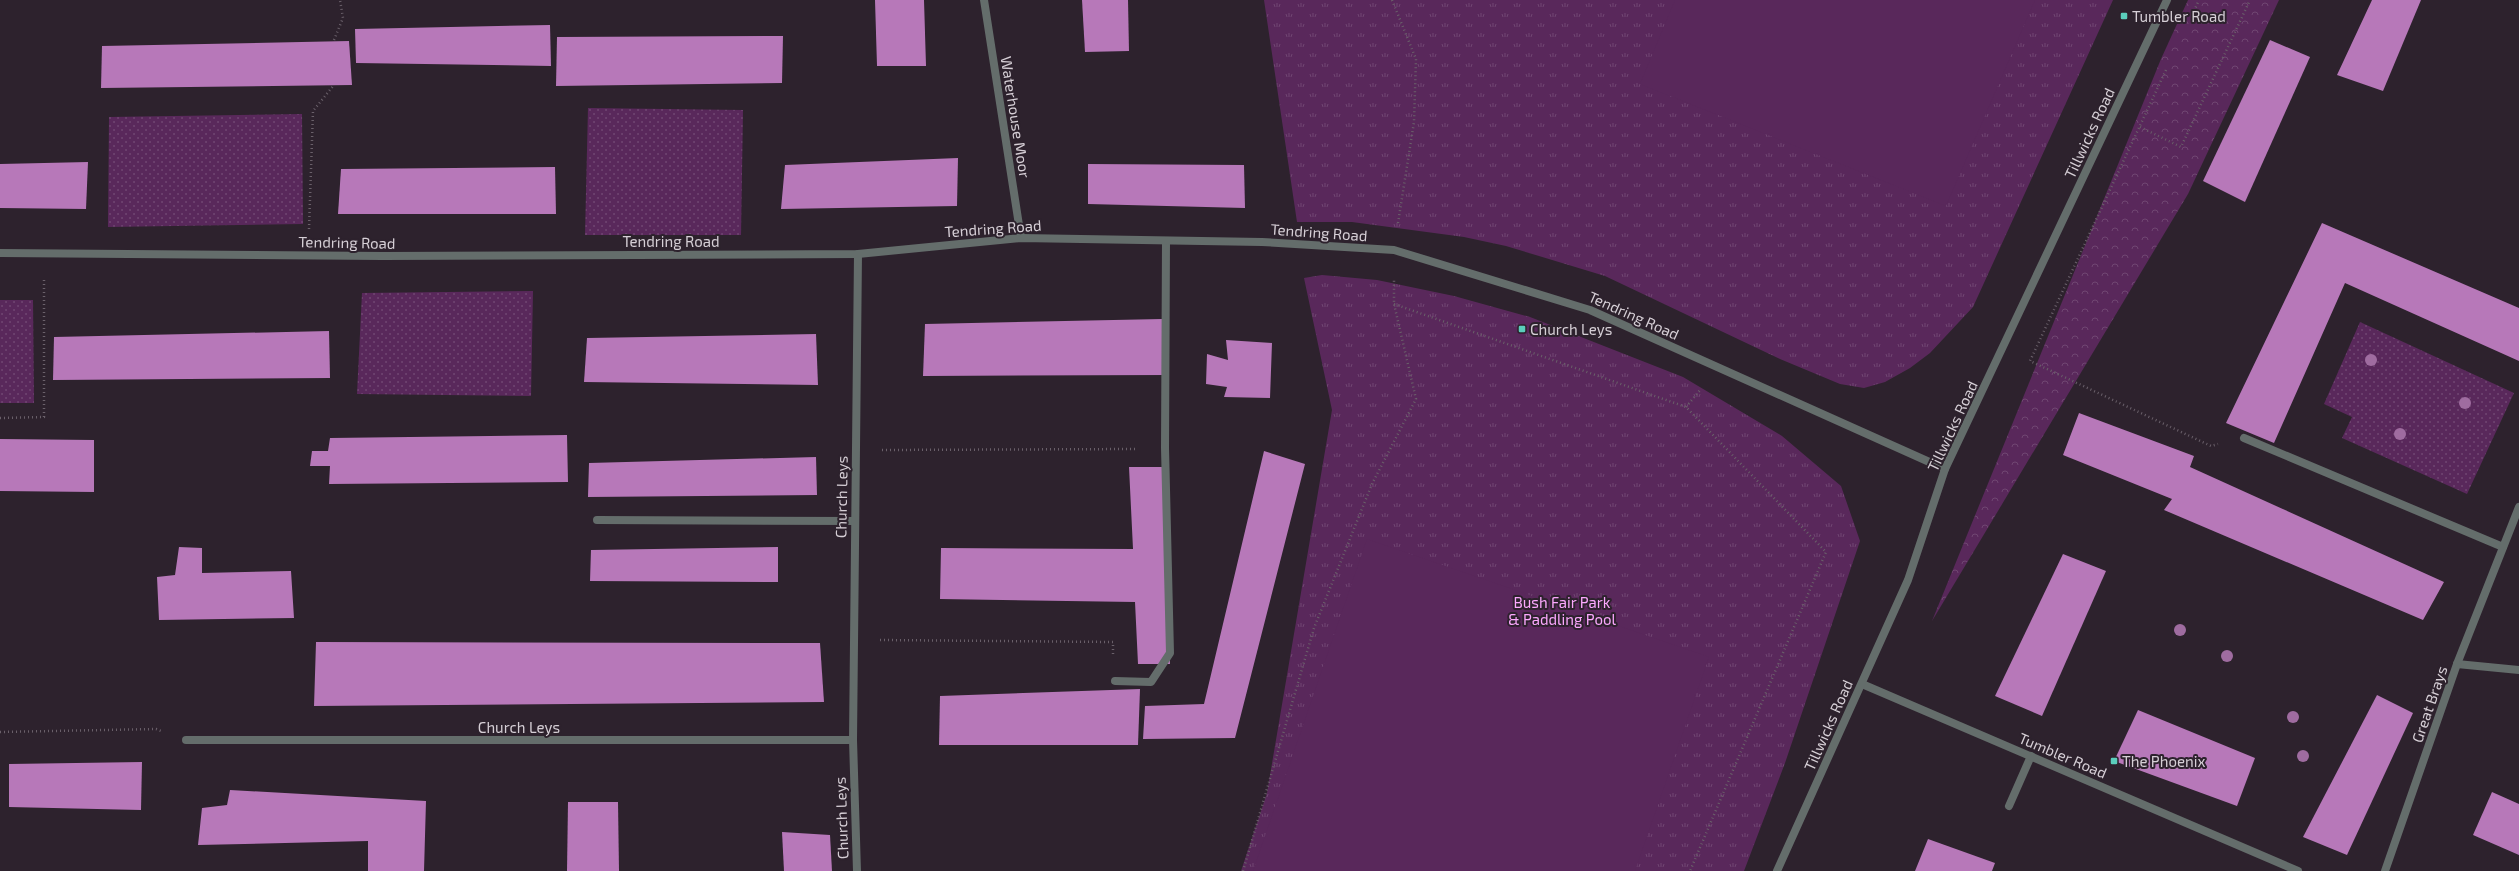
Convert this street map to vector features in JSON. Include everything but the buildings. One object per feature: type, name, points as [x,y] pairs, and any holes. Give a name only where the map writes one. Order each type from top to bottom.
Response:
[{"type":"street","name":"Waterhouse Moor","points":[[984,0],[1021,238]]},
{"type":"street","name":"Tillwicks Road","points":[[1777,871],[1908,580],[1945,470],[2167,0]]},
{"type":"street","name":"Tendring Road","points":[[0,252],[309,255],[858,254],[1021,238],[1262,242],[1394,250],[1590,310],[1945,470]]},
{"type":"street","points":[[1115,681],[1151,682],[1170,653],[1165,448],[1166,241]]},
{"type":"street","name":"Church Leys","points":[[857,871],[853,740],[858,254]]},
{"type":"street","points":[[2244,438],[2503,547]]},
{"type":"street","name":"Great Brays","points":[[2385,871],[2457,664],[2519,507]]},
{"type":"street","points":[[597,520],[855,520]]},
{"type":"street","points":[[2457,664],[2519,670]]},
{"type":"street","name":"Tumbler Road","points":[[1862,684],[2295,871]]},
{"type":"street","name":"Church Leys","points":[[186,740],[853,740]]},
{"type":"street","points":[[2009,806],[2031,756]]},
{"type":"path","points":[[334,40],[343,18],[340,0]]},
{"type":"path","points":[[1243,871],[1314,628],[1372,484],[1416,399],[1394,304],[1394,250],[1414,122],[1416,59],[1392,0]]},
{"type":"path","points":[[2244,438],[2211,446],[2030,361],[2140,127],[2181,147],[2250,0]]},
{"type":"path","points":[[309,255],[313,111],[334,85]]},
{"type":"path","points":[[0,418],[44,417],[44,252]]},
{"type":"path","points":[[1394,304],[1686,407],[1826,552],[1690,871]]},
{"type":"path","points":[[856,450],[1165,448]]},
{"type":"path","points":[[854,640],[1113,642],[1115,681]]},
{"type":"path","points":[[0,732],[156,729],[186,740]]},
{"type":"green space","points":[[1264,0],[2113,0],[1973,307],[1930,353],[1910,368],[1885,382],[1864,388],[1840,384],[1780,359],[1605,276],[1506,246],[1464,237],[1352,222],[1297,222]]},
{"type":"green space","points":[[1675,0],[2035,0],[1946,206],[1640,84]]},
{"type":"green space","points":[[2188,0],[2279,0],[2188,194],[1932,621],[2161,59]]},
{"type":"green space","points":[[588,108],[743,110],[741,235],[585,235]]},
{"type":"green space","points":[[302,114],[303,224],[108,227],[109,117]]},
{"type":"green space","name":"Bush Fair Park & Paddling Pool","points":[[1322,275],[1377,280],[1454,296],[1530,317],[1683,377],[1782,436],[1841,486],[1860,541],[1785,763],[1744,871],[1241,871],[1267,793],[1332,410],[1304,278]]},
{"type":"green space","points":[[533,291],[531,396],[357,394],[362,293]]},
{"type":"green space","points":[[0,300],[33,300],[34,403],[0,403]]},
{"type":"green space","points":[[2360,322],[2514,393],[2467,494],[2342,438],[2352,417],[2324,404]]},
{"type":"green space","points":[[1367,539],[1709,657],[1635,871],[1253,871]]},
{"type":"place","name":"Tumbler Road","points":[[2124,16]]},
{"type":"place","name":"Church Leys","points":[[1522,329]]},
{"type":"place","name":"The Phoenix","points":[[2114,761]]}]
